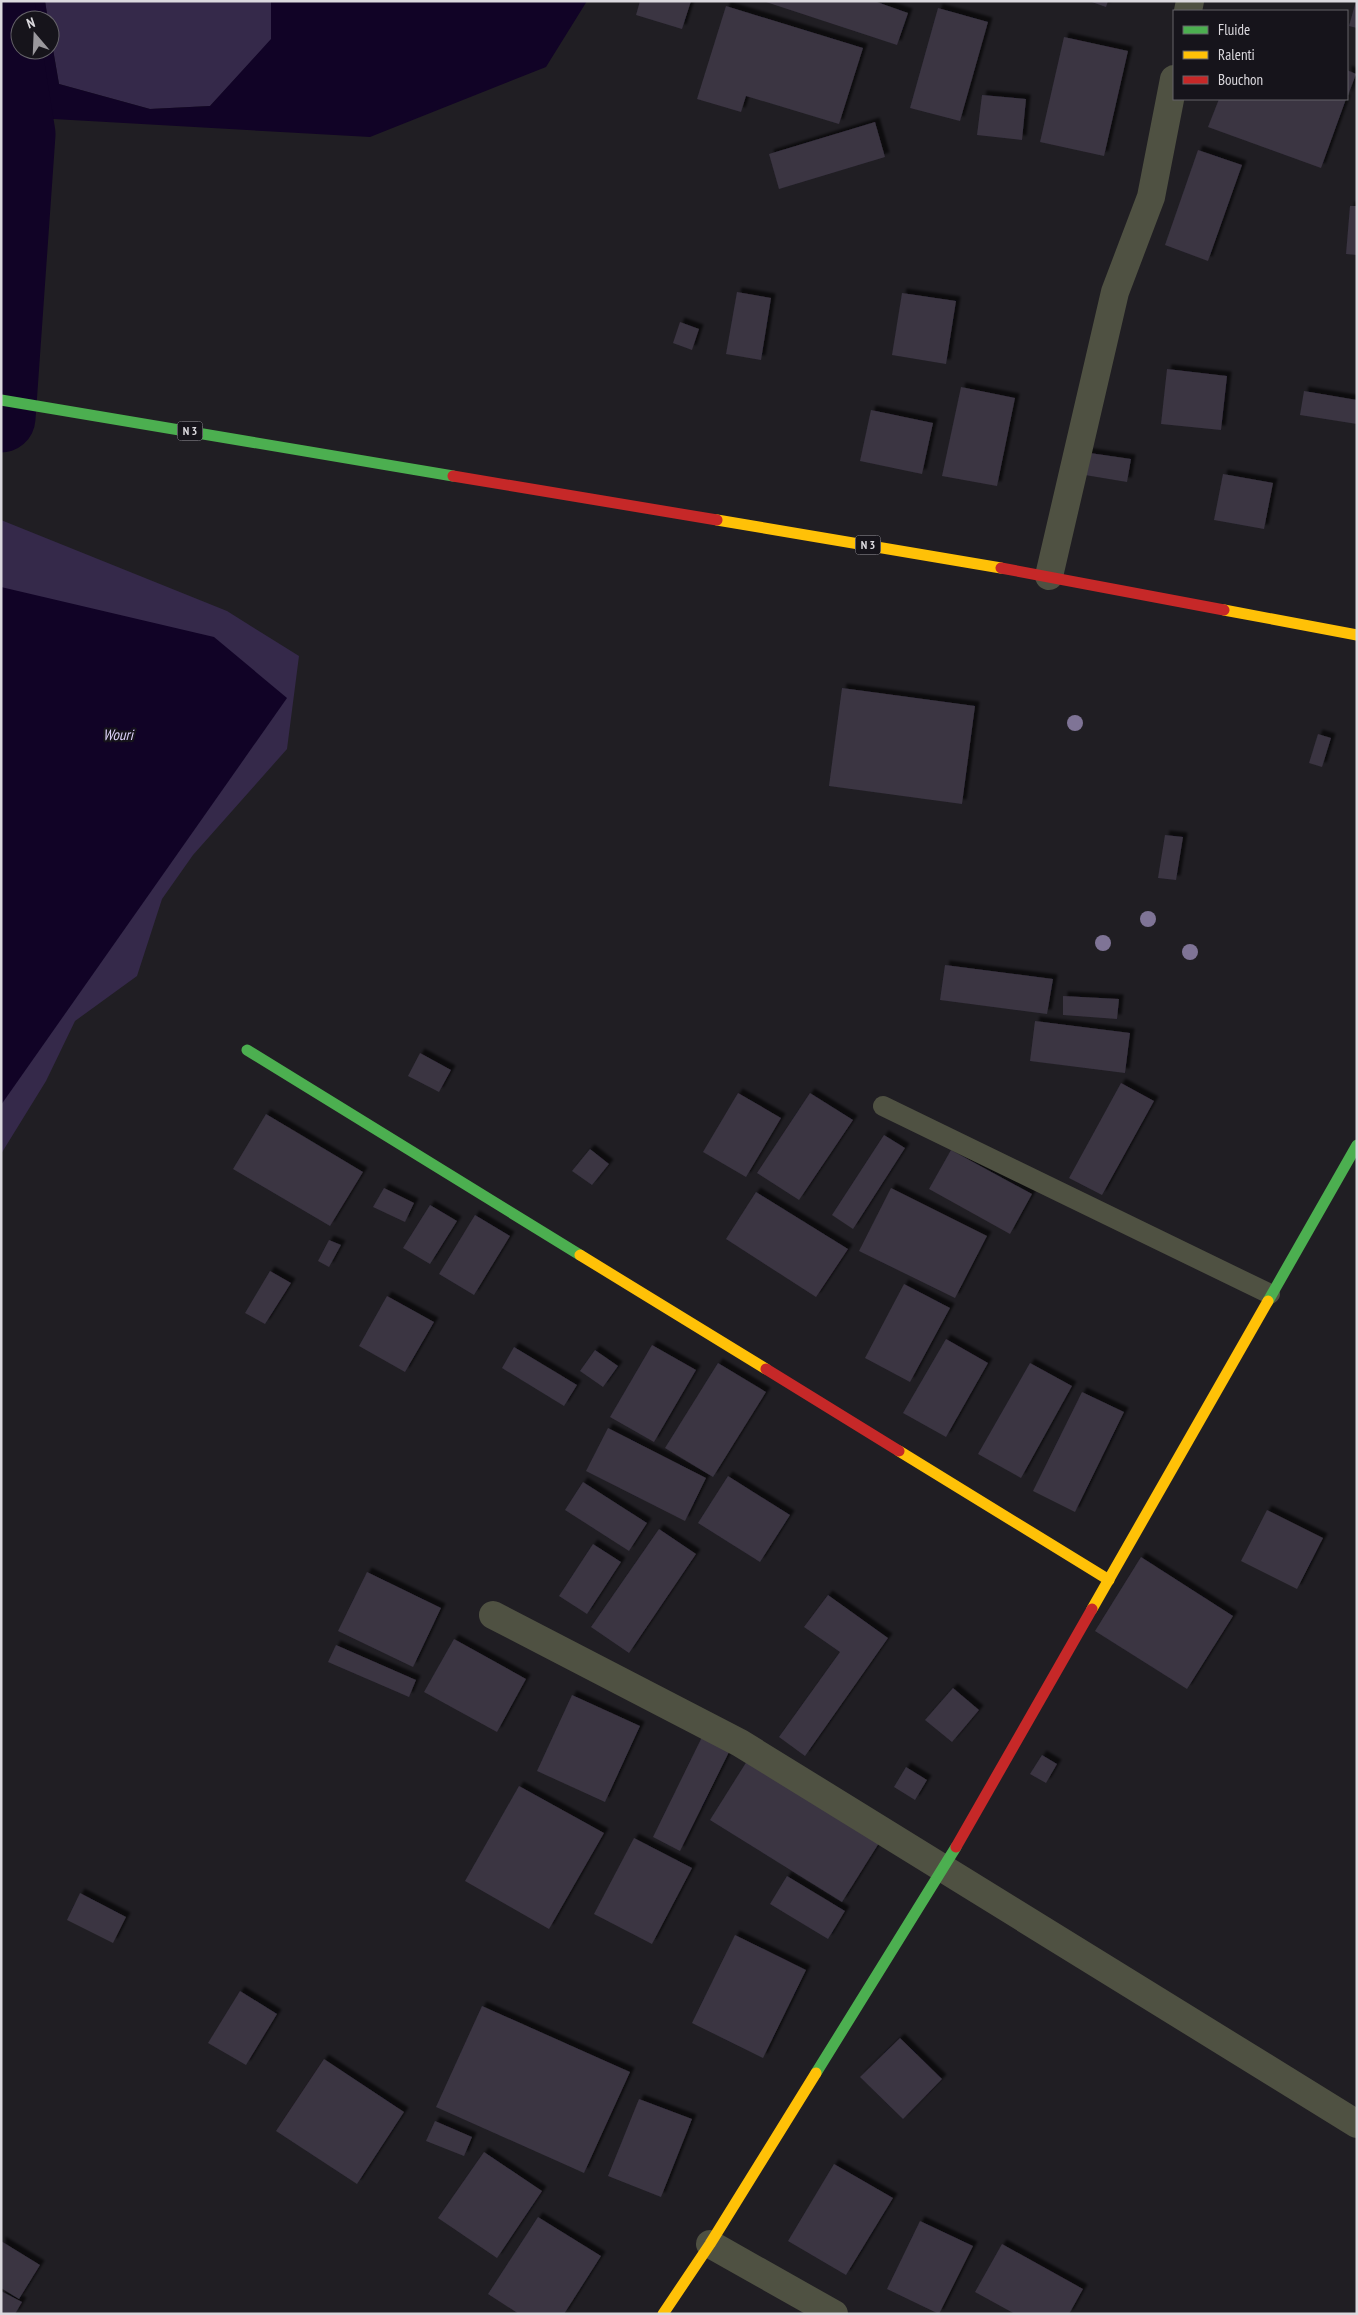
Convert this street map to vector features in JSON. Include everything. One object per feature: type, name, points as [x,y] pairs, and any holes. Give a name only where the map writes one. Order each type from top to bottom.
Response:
[{"type":"main road","name":"N 3","points":[[1,400],[1048,576],[1357,635]]},
{"type":"main road","points":[[247,1050],[1109,1580]]},
{"type":"main road","points":[[663,2314],[710,2244],[944,1868],[1270,1294],[1357,1145]]},
{"type":"street","points":[[1048,576],[1115,292],[1151,197],[1173,84]]},
{"type":"street","points":[[493,1615],[740,1743],[1357,2124]]},
{"type":"street","points":[[710,2244],[834,2314]]},
{"type":"lane","points":[[883,1106],[1270,1294]]},
{"type":"shaded area","points":[[45,1],[271,1],[272,39],[210,106],[150,109],[59,84],[55,60],[60,60],[60,10],[46,10]]},
{"type":"shaded area","name":"Wouri","points":[[1,520],[227,611],[299,656],[287,749],[193,855],[162,899],[137,976],[75,1021],[46,1081],[1,1154]]},
{"type":"water","points":[[1,1],[45,1],[46,10],[10,10],[10,60],[55,60],[59,84],[150,109],[210,106],[271,39],[271,1],[587,1],[546,67],[370,137],[1,116]]},
{"type":"water","name":"Wouri","points":[[1,587],[214,637],[287,698],[1,1105]]},
{"type":"building","points":[[640,1],[691,1],[682,29],[636,15]]},
{"type":"building","points":[[874,1],[908,13],[897,45],[766,2]]},
{"type":"building","points":[[1089,1],[1108,1],[1106,7]]},
{"type":"building","points":[[1357,1],[1357,28],[1349,26]]},
{"type":"building","points":[[726,6],[863,48],[839,124],[746,96],[741,112],[697,99]]},
{"type":"building","points":[[938,8],[988,22],[960,121],[910,108]]},
{"type":"building","points":[[1064,37],[1128,51],[1104,156],[1040,142]]},
{"type":"building","points":[[1348,70],[1356,74],[1348,95]]},
{"type":"building","points":[[982,95],[1026,99],[1022,140],[977,135]]},
{"type":"building","points":[[1219,100],[1346,100],[1321,168],[1208,127]]},
{"type":"building","points":[[875,122],[885,157],[779,189],[769,154]]},
{"type":"building","points":[[1198,150],[1242,165],[1208,261],[1165,245]]},
{"type":"building","points":[[1350,206],[1357,206],[1357,255],[1346,254]]},
{"type":"building","points":[[737,292],[771,298],[761,360],[726,354]]},
{"type":"building","points":[[902,293],[956,301],[946,364],[892,355]]},
{"type":"building","points":[[680,322],[699,329],[692,350],[673,343]]},
{"type":"building","points":[[1167,369],[1227,376],[1221,430],[1161,424]]},
{"type":"building","points":[[961,387],[1015,398],[997,486],[942,476]]},
{"type":"building","points":[[1304,391],[1357,400],[1357,424],[1300,415]]},
{"type":"building","points":[[871,410],[933,423],[922,474],[860,461]]},
{"type":"building","points":[[1083,452],[1131,459],[1127,482],[1079,474]]},
{"type":"building","points":[[1223,474],[1273,483],[1264,529],[1214,520]]},
{"type":"building","points":[[842,688],[975,706],[962,804],[829,786]]},
{"type":"building","points":[[1318,734],[1331,738],[1322,767],[1309,763]]},
{"type":"building","points":[[1165,835],[1183,837],[1176,880],[1158,878]]},
{"type":"building","points":[[945,965],[1053,979],[1047,1014],[940,1000]]},
{"type":"building","points":[[1063,996],[1119,999],[1117,1019],[1063,1015]]},
{"type":"building","points":[[1035,1021],[1130,1033],[1125,1073],[1030,1061]]},
{"type":"building","points":[[420,1053],[451,1070],[439,1092],[408,1076]]},
{"type":"building","points":[[1121,1083],[1154,1101],[1102,1195],[1069,1178]]},
{"type":"building","points":[[738,1093],[781,1118],[746,1177],[703,1152]]},
{"type":"building","points":[[810,1093],[853,1120],[799,1200],[757,1173]]},
{"type":"building","points":[[266,1114],[363,1172],[330,1226],[233,1169]]},
{"type":"building","points":[[884,1135],[905,1148],[853,1229],[832,1215]]},
{"type":"building","points":[[590,1149],[609,1164],[592,1185],[572,1171]]},
{"type":"building","points":[[951,1150],[1032,1194],[1010,1234],[929,1189]]},
{"type":"building","points":[[384,1188],[414,1203],[405,1222],[373,1207]]},
{"type":"building","points":[[891,1188],[987,1236],[955,1298],[859,1251]]},
{"type":"building","points":[[756,1192],[848,1249],[816,1297],[726,1239]]},
{"type":"building","points":[[430,1205],[457,1221],[430,1264],[403,1248]]},
{"type":"building","points":[[475,1215],[510,1236],[474,1295],[439,1274]]},
{"type":"building","points":[[329,1240],[341,1245],[329,1267],[318,1261]]},
{"type":"building","points":[[270,1271],[291,1283],[265,1324],[245,1313]]},
{"type":"building","points":[[904,1284],[950,1308],[910,1382],[865,1358]]},
{"type":"building","points":[[387,1296],[434,1322],[405,1372],[359,1346]]},
{"type":"building","points":[[946,1339],[988,1363],[946,1437],[903,1413]]},
{"type":"building","points":[[652,1345],[696,1370],[654,1442],[610,1417]]},
{"type":"building","points":[[514,1347],[577,1385],[564,1406],[502,1368]]},
{"type":"building","points":[[595,1350],[618,1366],[603,1387],[580,1371]]},
{"type":"building","points":[[718,1363],[766,1392],[713,1477],[665,1448]]},
{"type":"building","points":[[1030,1363],[1072,1386],[1021,1478],[978,1454]]},
{"type":"building","points":[[1082,1392],[1124,1412],[1075,1512],[1033,1491]]},
{"type":"building","points":[[608,1428],[706,1478],[685,1521],[586,1471]]},
{"type":"building","points":[[728,1476],[790,1515],[760,1562],[698,1523]]},
{"type":"building","points":[[583,1482],[647,1523],[629,1551],[565,1510]]},
{"type":"building","points":[[1267,1510],[1323,1538],[1297,1589],[1241,1561]]},
{"type":"building","points":[[659,1529],[696,1554],[629,1653],[591,1627]]},
{"type":"building","points":[[593,1544],[621,1562],[587,1614],[559,1596]]},
{"type":"building","points":[[1141,1557],[1233,1616],[1187,1689],[1095,1631]]},
{"type":"building","points":[[367,1572],[441,1608],[413,1667],[338,1631]]},
{"type":"building","points":[[828,1595],[888,1638],[805,1756],[779,1737],[840,1652],[804,1627]]},
{"type":"building","points":[[454,1639],[526,1679],[497,1732],[424,1692]]},
{"type":"building","points":[[336,1645],[416,1680],[409,1697],[328,1662]]},
{"type":"building","points":[[953,1688],[979,1710],[952,1742],[925,1720]]},
{"type":"building","points":[[572,1695],[640,1726],[605,1802],[537,1771]]},
{"type":"building","points":[[702,1737],[730,1750],[680,1851],[653,1837]]},
{"type":"building","points":[[1042,1755],[1057,1764],[1046,1783],[1030,1774]]},
{"type":"building","points":[[747,1761],[879,1843],[842,1902],[710,1820]]},
{"type":"building","points":[[906,1767],[927,1780],[915,1800],[894,1787]]},
{"type":"building","points":[[519,1786],[604,1833],[549,1929],[465,1881]]},
{"type":"building","points":[[634,1838],[692,1868],[652,1944],[594,1914]]},
{"type":"building","points":[[787,1876],[845,1911],[828,1939],[770,1904]]},
{"type":"building","points":[[80,1893],[126,1917],[113,1943],[67,1920]]},
{"type":"building","points":[[735,1935],[806,1970],[763,2058],[692,2023]]},
{"type":"building","points":[[240,1991],[277,2014],[246,2065],[208,2043]]},
{"type":"building","points":[[482,2006],[630,2072],[584,2173],[436,2107]]},
{"type":"building","points":[[900,2038],[942,2079],[903,2119],[860,2077]]},
{"type":"building","points":[[324,2059],[404,2112],[357,2184],[276,2131]]},
{"type":"building","points":[[639,2099],[692,2119],[661,2197],[608,2176]]},
{"type":"building","points":[[435,2121],[472,2137],[464,2156],[426,2141]]},
{"type":"building","points":[[484,2152],[542,2191],[497,2258],[438,2218]]},
{"type":"building","points":[[834,2164],[893,2198],[846,2275],[788,2241]]},
{"type":"building","points":[[538,2217],[601,2256],[564,2314],[519,2314],[488,2294]]},
{"type":"building","points":[[920,2221],[973,2246],[939,2314],[887,2289]]},
{"type":"building","points":[[1,2241],[40,2265],[19,2299],[1,2288]]},
{"type":"building","points":[[1002,2244],[1083,2289],[1069,2314],[1015,2314],[975,2292]]},
{"type":"building","points":[[1,2291],[22,2302],[15,2314],[1,2314]]},
{"type":"waterway","points":[[1,10],[21,134],[1,418]]},
{"type":"traffic: fast","points":[[1,400],[453,476]]},
{"type":"traffic: fast","points":[[247,1050],[580,1255]]},
{"type":"traffic: fast","points":[[1268,1301],[1357,1145]]},
{"type":"traffic: fast","points":[[816,2073],[956,1847]]},
{"type":"traffic: slow","points":[[717,520],[1001,568]]},
{"type":"traffic: slow","points":[[1224,610],[1357,635]]},
{"type":"traffic: slow","points":[[580,1255],[766,1369]]},
{"type":"traffic: slow","points":[[1092,1609],[1268,1301]]},
{"type":"traffic: slow","points":[[899,1451],[1109,1580]]},
{"type":"traffic: slow","points":[[663,2314],[710,2244],[816,2073]]},
{"type":"traffic: jam","points":[[453,476],[717,520]]},
{"type":"traffic: jam","points":[[1001,568],[1224,610]]},
{"type":"traffic: jam","points":[[766,1369],[899,1451]]},
{"type":"traffic: jam","points":[[956,1847],[1092,1609]]}]
